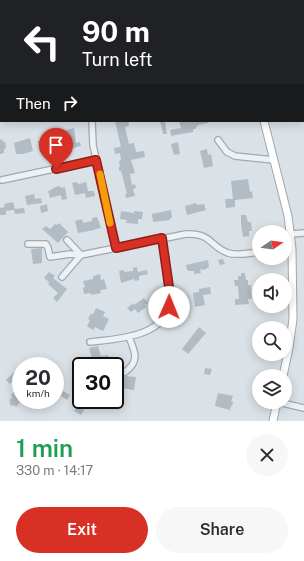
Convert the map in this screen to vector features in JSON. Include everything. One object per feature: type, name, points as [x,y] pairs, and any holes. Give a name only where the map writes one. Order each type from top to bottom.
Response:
[{"type":"main road","points":[[264,122],[290,225]]},
{"type":"main road","points":[[284,369],[293,319],[290,265]]},
{"type":"main road","points":[[273,421],[276,409]]},
{"type":"street","points":[[92,122],[93,145],[116,248]]},
{"type":"street","points":[[218,140],[227,152],[235,156],[274,160]]},
{"type":"street","points":[[0,181],[96,160]]},
{"type":"street","points":[[292,234],[304,233]]},
{"type":"street","points":[[28,244],[46,244],[50,257],[70,254],[81,255],[162,238],[186,234],[198,234],[209,239],[224,251],[229,253],[252,253]]},
{"type":"street","points":[[90,342],[116,340],[150,330],[164,317],[169,307],[170,294],[162,238]]},
{"type":"street","points":[[67,240],[81,255]]},
{"type":"street","points":[[62,277],[81,255]]},
{"type":"street","points":[[124,372],[133,367],[135,360],[135,352],[129,337]]},
{"type":"street","points":[[292,405],[304,408]]},
{"type":"building","points":[[115,122],[128,122],[129,126],[125,127],[129,144],[134,143],[136,152],[144,151],[145,157],[131,160],[135,173],[130,174],[132,185],[135,184],[136,188],[133,189],[135,196],[126,198],[125,194],[127,194],[122,174],[121,171],[119,171],[119,161],[121,160],[120,153],[115,154],[114,148],[121,147]]},
{"type":"building","points":[[160,122],[165,122],[167,134],[163,134]]},
{"type":"building","points":[[179,122],[208,122],[198,125],[195,129],[193,129],[193,132],[171,136],[170,130],[181,128]]},
{"type":"building","points":[[74,128],[76,143],[80,142],[81,146],[69,149],[66,130]]},
{"type":"building","points":[[52,135],[53,140],[58,140],[60,152],[54,154],[53,150],[40,152],[38,141],[44,140],[47,136]]},
{"type":"building","points":[[30,138],[33,151],[23,154],[16,154],[14,143]]},
{"type":"building","points":[[2,139],[3,142],[5,142],[6,148],[4,149],[4,153],[0,154],[0,140]]},
{"type":"building","points":[[178,142],[180,154],[174,155],[171,144]]},
{"type":"building","points":[[207,149],[208,155],[211,154],[213,166],[204,168],[200,151]]},
{"type":"building","points":[[248,179],[250,192],[252,191],[253,198],[235,200],[235,207],[226,208],[225,199],[233,199],[231,181]]},
{"type":"building","points":[[77,182],[79,184],[86,182],[88,191],[94,191],[95,196],[86,198],[85,193],[75,195],[72,183]]},
{"type":"building","points":[[59,186],[62,188],[65,187],[67,199],[62,200],[61,195],[50,198],[48,191]]},
{"type":"building","points":[[34,194],[35,199],[41,198],[42,203],[27,205],[25,196]]},
{"type":"building","points":[[13,202],[15,209],[24,208],[25,213],[15,214],[14,210],[6,211],[6,215],[0,215],[0,208],[5,207],[4,204]]},
{"type":"building","points":[[196,203],[197,205],[204,204],[206,210],[187,215],[185,206]]},
{"type":"building","points":[[47,204],[48,211],[41,213],[40,206]]},
{"type":"building","points":[[171,210],[172,218],[170,218],[170,220],[153,222],[152,214]]},
{"type":"building","points":[[121,211],[134,213],[134,211],[143,212],[142,219],[138,219],[138,224],[126,223],[127,220],[120,219]]},
{"type":"building","points":[[241,215],[246,215],[248,222],[251,222],[252,231],[249,231],[249,236],[243,237]]},
{"type":"building","points":[[97,217],[101,228],[78,233],[75,221],[82,219],[83,223],[92,221],[92,218]]},
{"type":"building","points":[[59,223],[68,232],[58,243],[42,229],[46,226],[50,229],[55,224],[57,225]]},
{"type":"building","points":[[42,248],[42,263],[33,264],[31,249]]},
{"type":"building","points":[[223,259],[225,264],[220,265],[218,260]]},
{"type":"building","points":[[208,260],[209,267],[204,270],[200,269],[201,273],[194,274],[194,271],[187,270],[186,265]]},
{"type":"building","points":[[137,267],[138,272],[147,270],[148,274],[139,276],[139,280],[135,281],[134,279],[121,283],[119,271],[133,271],[133,268]]},
{"type":"building","points":[[49,272],[55,276],[53,278],[67,289],[57,302],[53,298],[58,293],[44,278]]},
{"type":"building","points":[[241,273],[245,273],[246,280],[248,280],[248,285],[251,285],[252,299],[248,299],[249,304],[235,305],[235,299],[239,299],[238,286],[235,286],[234,280],[238,280],[238,276],[241,276]]},
{"type":"building","points":[[100,274],[101,280],[104,279],[107,289],[100,290],[101,293],[91,295],[91,293],[84,294],[83,288],[85,287],[83,281],[93,279],[93,276]]},
{"type":"building","points":[[210,287],[211,294],[203,295],[205,305],[195,307],[193,293],[199,292],[199,289]]},
{"type":"building","points":[[144,298],[148,303],[145,305],[146,307],[138,313],[135,309],[131,312],[127,308],[133,303],[134,305]]},
{"type":"building","points":[[96,308],[105,312],[103,316],[109,319],[103,331],[95,327],[93,330],[87,326],[91,313],[93,315]]},
{"type":"building","points":[[199,327],[206,333],[188,354],[182,349]]},
{"type":"building","points":[[98,346],[101,356],[108,355],[109,357],[92,357],[89,348]]},
{"type":"building","points":[[205,368],[212,369],[210,375],[204,374]]},
{"type":"building","points":[[12,374],[12,382],[10,384],[6,380]]},
{"type":"building","points":[[124,376],[136,377],[134,390],[124,388]]},
{"type":"building","points":[[64,392],[70,395],[67,400],[64,398]]},
{"type":"building","points":[[218,393],[233,396],[231,401],[233,402],[230,410],[215,406]]},
{"type":"building","points":[[12,398],[12,406],[9,403],[11,402],[9,400]]},
{"type":"building","points":[[76,409],[84,410],[81,415],[74,411]]},
{"type":"slow traffic","points":[[100,174],[110,223]]},
{"type":"route","points":[[56,169],[96,160],[116,248],[162,238],[170,294],[169,307]]}]
